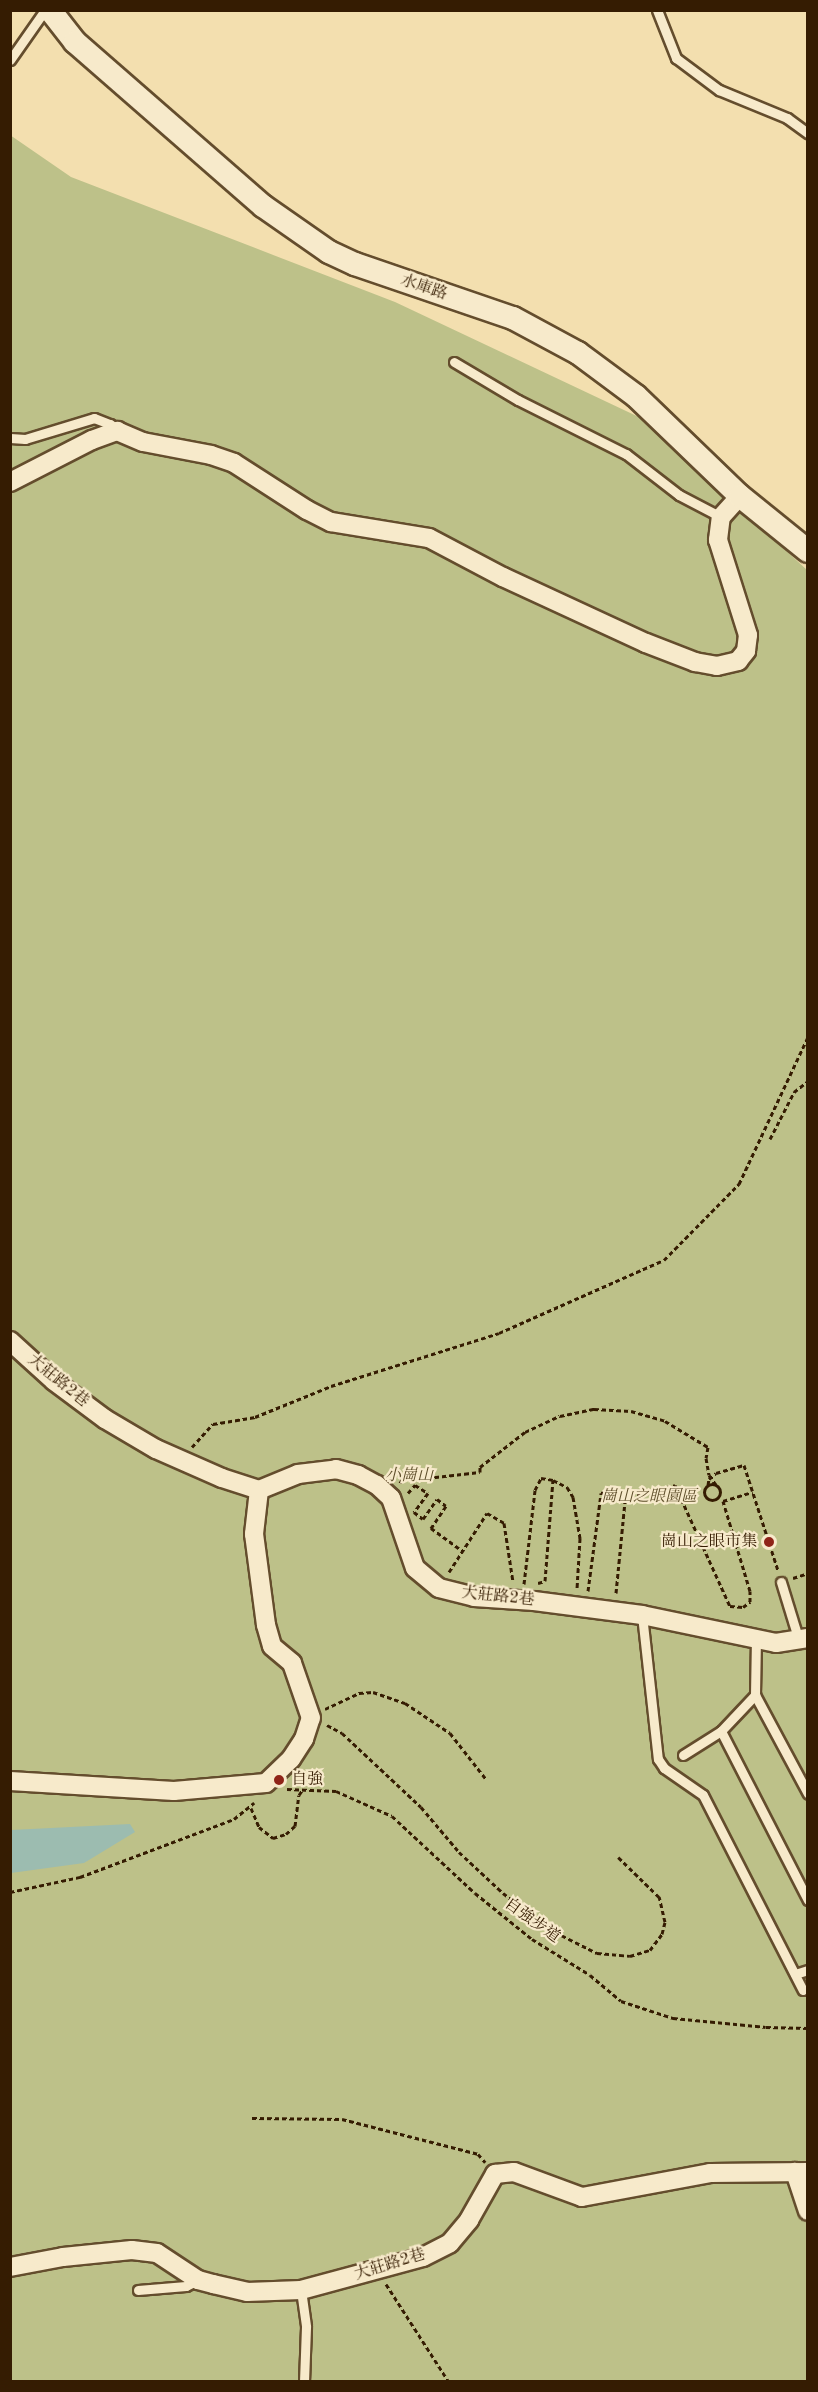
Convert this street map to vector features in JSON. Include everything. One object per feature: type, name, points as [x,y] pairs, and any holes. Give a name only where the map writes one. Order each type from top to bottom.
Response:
[{"type":"street","name":"水庫路","points":[[50,10],[75,42],[263,206],[329,252],[355,264],[513,318],[578,353],[636,396],[740,496],[807,551]]},
{"type":"street","points":[[10,482],[92,440],[117,431],[143,442],[211,455],[234,463],[307,510],[331,522],[429,538],[503,577],[646,643],[695,662],[717,666],[738,662],[746,651],[748,635],[718,540],[721,517],[740,496]]},
{"type":"street","name":"大莊路2巷","points":[[10,1341],[54,1381],[105,1419],[156,1449],[222,1478],[259,1490],[298,1474],[336,1469],[358,1475],[377,1485],[391,1498],[415,1568],[439,1588],[474,1597],[614,1610],[776,1643],[803,1639]]},
{"type":"street","points":[[10,1781],[174,1791],[266,1783],[291,1759],[304,1739],[311,1718],[292,1663],[272,1646],[266,1624],[254,1534],[259,1490]]},
{"type":"street","points":[[495,2175],[514,2172],[582,2197],[710,2173],[801,2172],[807,2211]]},
{"type":"street","name":"大莊路2巷","points":[[10,2267],[132,2250],[157,2253],[198,2280],[247,2292],[302,2290],[423,2257],[450,2243],[469,2220],[495,2175]]},
{"type":"lane","points":[[10,60],[45,10]]},
{"type":"lane","points":[[657,10],[676,58],[719,90],[787,118],[807,133]]},
{"type":"lane","points":[[454,362],[518,400],[626,454],[679,495],[721,517]]},
{"type":"lane","points":[[10,438],[25,440],[94,418],[110,424],[117,431]]},
{"type":"lane","points":[[781,1582],[803,1639]]},
{"type":"lane","points":[[642,1615],[658,1759],[664,1767],[703,1795],[803,1990]]},
{"type":"lane","points":[[756,1640],[755,1695],[807,1794]]},
{"type":"lane","points":[[683,1755],[721,1731],[755,1695]]},
{"type":"lane","points":[[721,1731],[807,1900]]},
{"type":"lane","points":[[795,1974],[807,1970]]},
{"type":"lane","points":[[138,2290],[186,2286],[198,2280]]},
{"type":"lane","points":[[302,2290],[306,2326],[304,2382]]},
{"type":"path","points":[[180,1459],[213,1424],[255,1417],[331,1386],[499,1333],[664,1260],[739,1184],[807,1037]]},
{"type":"path","points":[[770,1138],[794,1092],[807,1081]]},
{"type":"path","points":[[463,1551],[431,1528],[446,1506],[437,1499],[423,1519],[414,1512],[428,1493],[415,1485],[409,1493],[398,1486],[409,1468],[427,1478],[480,1472],[480,1467],[525,1432],[560,1416],[594,1409],[644,1413],[676,1426],[708,1447],[706,1458],[710,1475],[717,1486],[719,1497],[710,1500],[704,1493],[709,1479],[716,1473],[744,1465],[781,1582]]},
{"type":"path","points":[[439,1588],[487,1513],[504,1523],[512,1582],[519,1586],[524,1584],[535,1490],[541,1478],[553,1480],[567,1487],[573,1497],[580,1538],[576,1594]]},
{"type":"path","points":[[534,1601],[536,1583],[545,1581],[553,1480]]},
{"type":"path","points":[[587,1595],[601,1493],[615,1489],[637,1494],[675,1485],[730,1606],[736,1608],[750,1602],[750,1591],[723,1501],[753,1492]]},
{"type":"path","points":[[708,1485],[717,1486]]},
{"type":"path","points":[[614,1610],[626,1491]]},
{"type":"path","points":[[311,1718],[334,1703],[358,1693],[373,1692],[405,1703],[450,1733],[486,1779]]},
{"type":"path","points":[[311,1718],[342,1733],[421,1807],[459,1852],[503,1893],[555,1932],[597,1953],[630,1956],[651,1950],[662,1934],[665,1922],[659,1897],[618,1857]]},
{"type":"path","points":[[10,1892],[80,1877],[234,1819],[251,1808],[266,1783]]},
{"type":"path","name":"自強步道","points":[[266,1783],[279,1789],[336,1791],[392,1816],[475,1893],[532,1939],[590,1975],[621,2001],[673,2018],[766,2027],[807,2028]]},
{"type":"path","points":[[251,1808],[259,1827],[273,1838],[286,1834],[295,1826],[298,1795],[303,1789]]},
{"type":"path","points":[[252,2118],[342,2119],[478,2154],[495,2175]]},
{"type":"path","points":[[377,2270],[449,2382]]},
{"type":"green space","name":"小崗山","points":[[10,135],[71,177],[395,302],[643,419],[807,570],[807,2381],[11,2381]]},
{"type":"shaded area","points":[[130,1824],[135,1832],[84,1863],[11,1873],[11,1830]]},
{"type":"place","name":"崗山之眼市集","points":[[769,1542]]},
{"type":"place","name":"自強","points":[[279,1780]]},
{"type":"park label","name":"崗山之眼園區","points":[[649,1497]]}]
